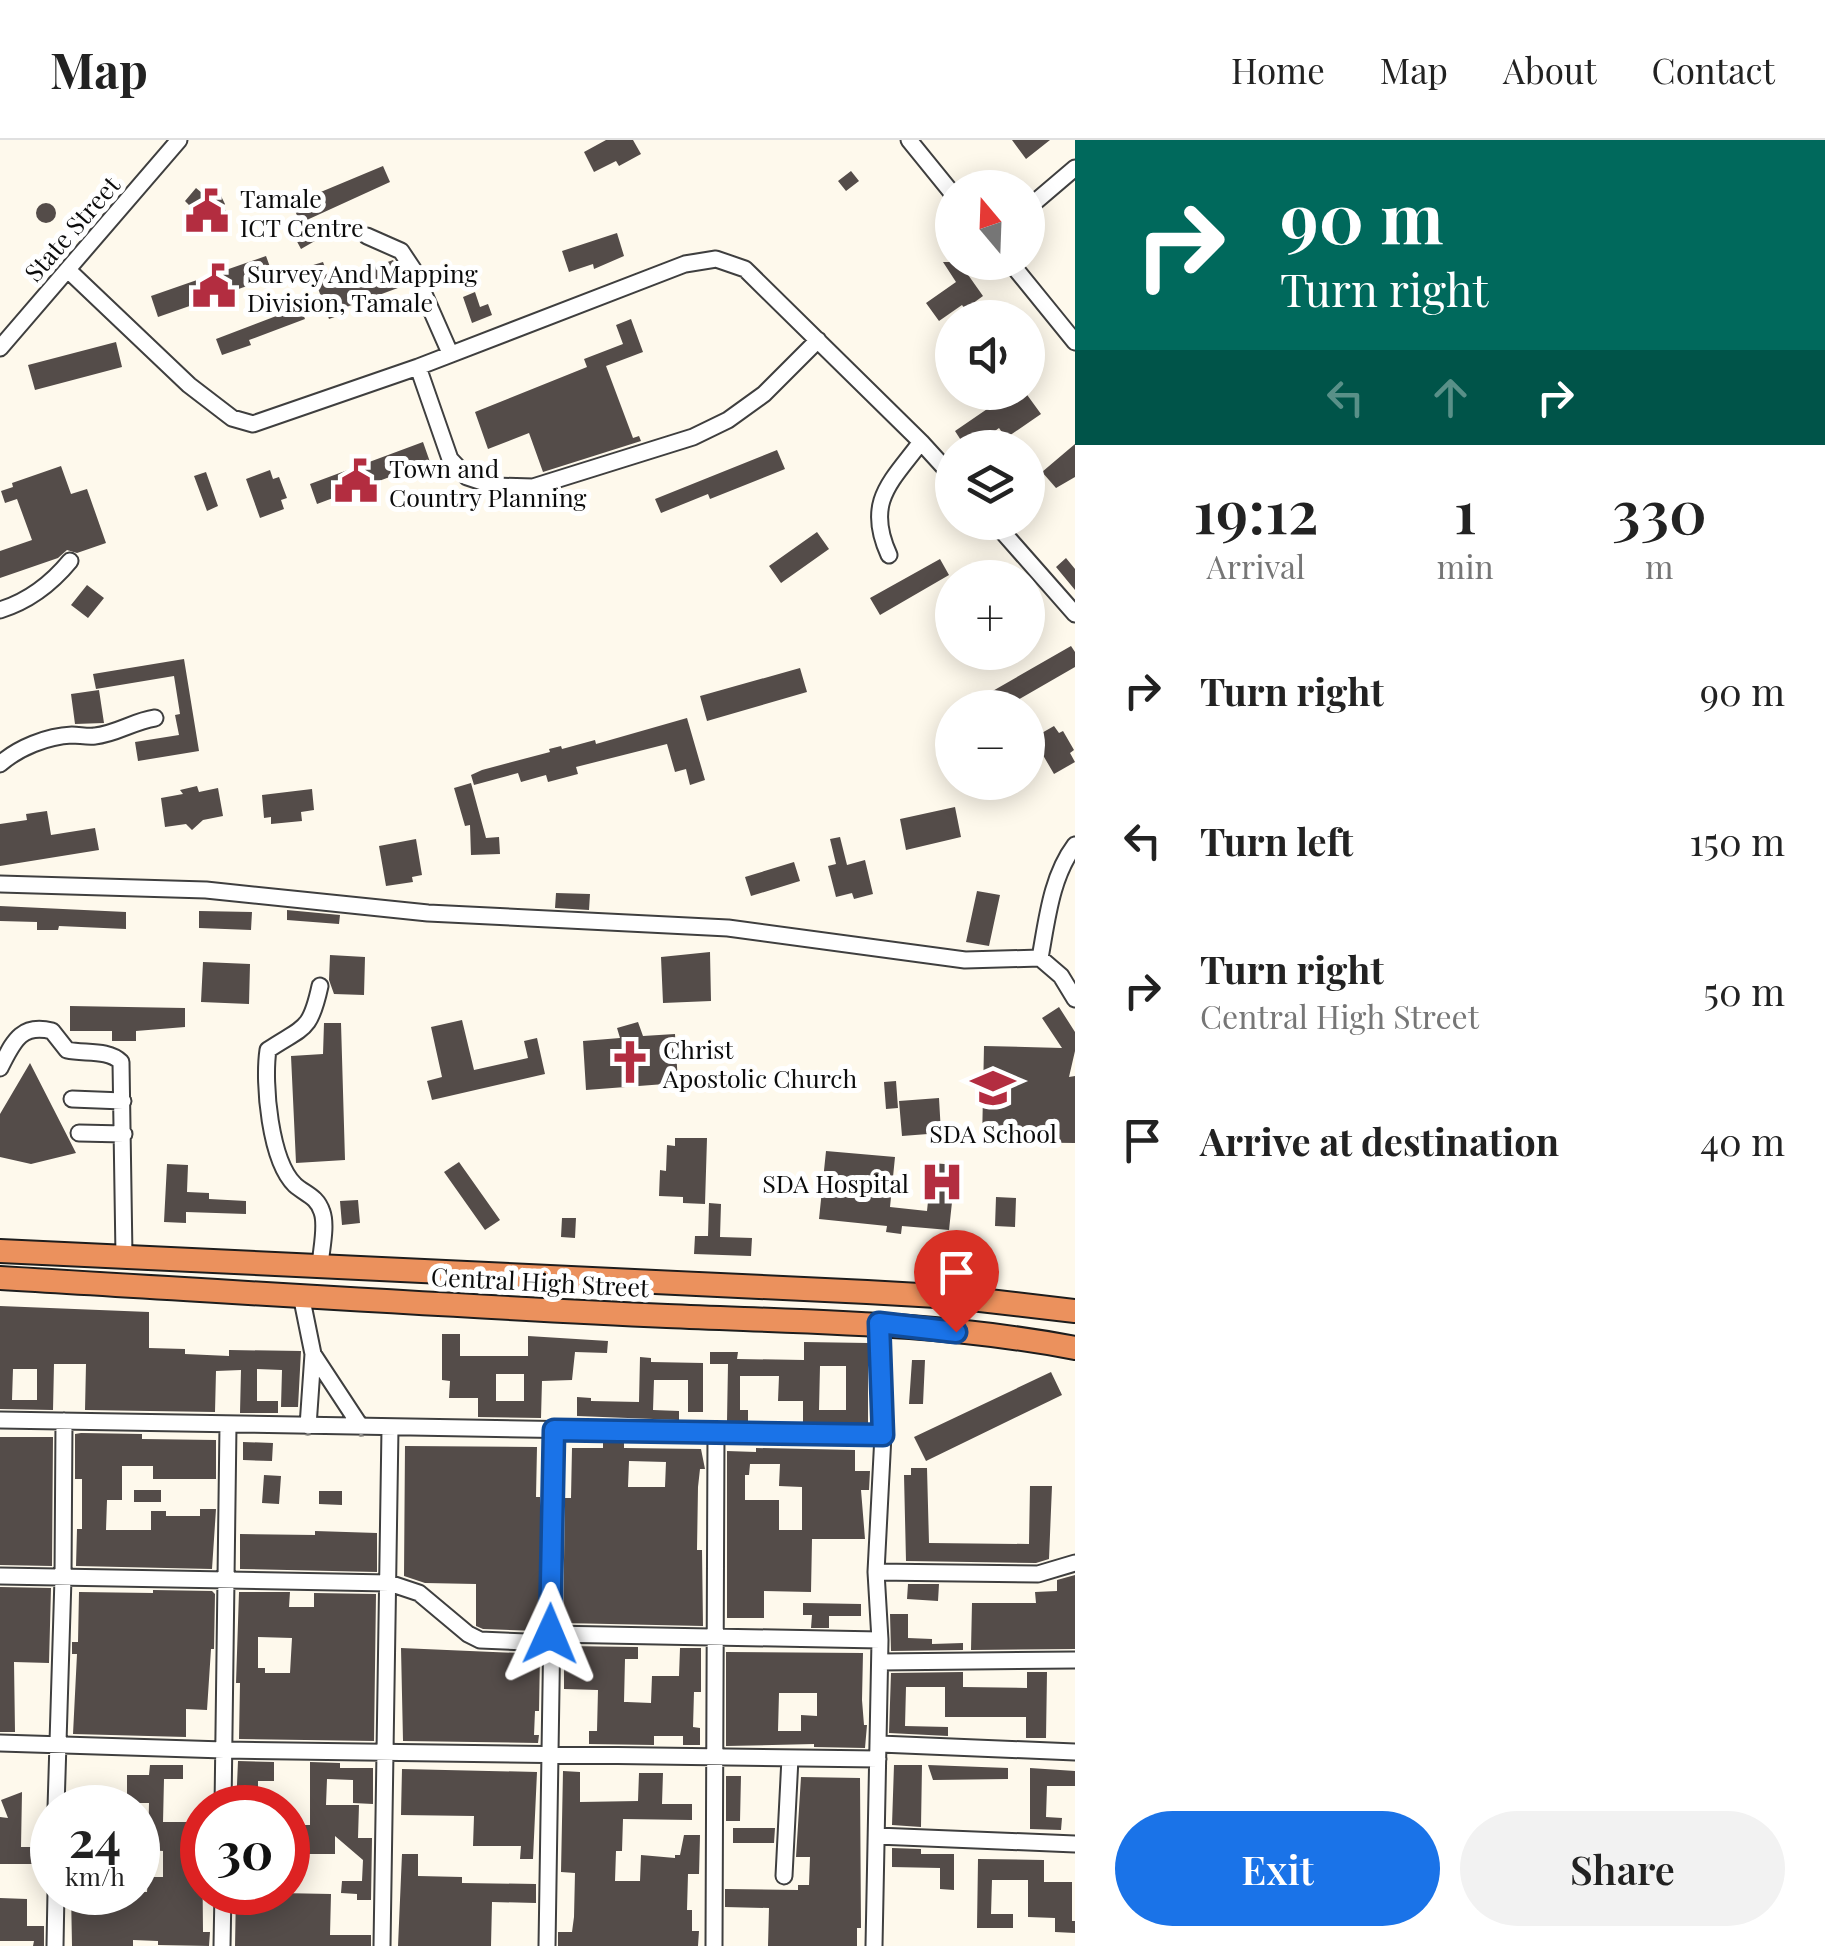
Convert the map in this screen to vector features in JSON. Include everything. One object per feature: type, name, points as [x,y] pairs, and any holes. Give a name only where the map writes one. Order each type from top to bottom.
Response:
[{"type":"highway","name":"Central High Street","points":[[0,1251],[954,1297],[1075,1311]]},
{"type":"highway","name":"Central High Street","points":[[0,1278],[665,1316],[879,1323],[1075,1348]]},
{"type":"highway","points":[[512,1306],[530,1278]]},
{"type":"street","name":"State Street","points":[[0,348],[179,140]]},
{"type":"street","points":[[909,140],[935,171]]},
{"type":"street","points":[[1045,194],[1075,168]]},
{"type":"street","points":[[367,236],[401,251],[413,269],[450,353]]},
{"type":"street","points":[[68,270],[189,385],[232,418],[252,424],[418,368],[684,264],[716,259],[745,269],[935,457]]},
{"type":"street","points":[[1025,280],[1075,342]]},
{"type":"street","points":[[418,368],[450,459],[467,476],[494,486],[534,487],[694,437],[728,420],[764,394],[818,340]]},
{"type":"street","points":[[889,555],[878,530],[878,510],[892,480],[921,442]]},
{"type":"street","points":[[1010,540],[1075,614]]},
{"type":"street","points":[[0,610],[22,603],[70,561]]},
{"type":"street","points":[[0,764],[39,742],[67,735],[97,736],[135,721],[156,718]]},
{"type":"street","points":[[1040,958],[1056,885],[1075,845]]},
{"type":"street","points":[[0,884],[206,890],[428,913],[728,928],[965,960],[1040,958],[1061,976],[1075,999]]},
{"type":"street","points":[[320,986],[313,1017],[304,1030],[268,1050],[264,1075],[280,1164],[296,1185],[313,1196],[323,1213],[320,1266]]},
{"type":"street","points":[[0,1068],[15,1038],[24,1030],[52,1031],[67,1050],[117,1057],[123,1069],[124,1256]]},
{"type":"street","points":[[72,1099],[123,1101]]},
{"type":"street","points":[[79,1133],[124,1134]]},
{"type":"street","points":[[302,1295],[313,1354],[308,1426]]},
{"type":"street","points":[[874,1946],[880,1662],[876,1572],[883,1435],[879,1323]]},
{"type":"street","points":[[313,1354],[361,1427]]},
{"type":"street","points":[[0,1420],[883,1435]]},
{"type":"street","points":[[56,1785],[64,1422]]},
{"type":"street","points":[[224,1785],[228,1425]]},
{"type":"street","points":[[382,1946],[390,1428]]},
{"type":"street","points":[[547,1946],[554,1430]]},
{"type":"street","points":[[714,1946],[716,1433]]},
{"type":"street","points":[[876,1572],[1038,1574],[1075,1564]]},
{"type":"street","points":[[0,1576],[389,1583],[419,1593],[480,1640],[715,1634],[880,1640]]},
{"type":"street","points":[[880,1662],[1075,1660]]},
{"type":"street","points":[[0,1742],[714,1758],[879,1752],[1075,1752]]},
{"type":"street","points":[[784,1876],[790,1758]]},
{"type":"street","points":[[876,1836],[1075,1844]]},
{"type":"street","points":[[55,1946],[56,1915]]},
{"type":"street","points":[[222,1915],[222,1946]]},
{"type":"building","points":[[606,140],[633,140],[641,154],[619,166],[616,161],[594,172],[584,152]]},
{"type":"building","points":[[1012,140],[1050,140],[1026,159]]},
{"type":"building","points":[[383,166],[390,182],[309,219],[320,238],[301,249],[293,234],[303,229],[292,204]]},
{"type":"building","points":[[851,171],[859,181],[846,191],[838,181]]},
{"type":"building","name":"Tamale ICT Centre","points":[[196,188],[202,193],[206,189],[220,194],[223,208],[232,216],[215,234],[210,229],[205,233],[185,215],[192,208],[185,201]]},
{"type":"building","points":[[46,203],[56,213],[46,223],[36,213]]},
{"type":"building","points":[[617,233],[624,256],[594,269],[593,264],[569,272],[562,251]]},
{"type":"building","name":"Survey And Mapping Division, Tamale","points":[[266,256],[270,267],[248,279],[250,285],[158,317],[151,296]]},
{"type":"building","points":[[393,260],[406,285],[341,309],[343,314],[329,319],[310,266],[323,262],[331,283]]},
{"type":"building","points":[[972,280],[983,296],[977,300],[935,300],[935,315],[926,303],[956,282]]},
{"type":"building","points":[[475,292],[480,307],[488,304],[492,315],[472,323],[463,297]]},
{"type":"building","points":[[300,307],[305,319],[249,340],[251,345],[222,355],[216,339]]},
{"type":"building","points":[[631,319],[643,352],[606,366],[633,438],[639,436],[641,441],[543,472],[529,433],[488,449],[475,412],[587,367],[584,359],[623,344],[616,325]]},
{"type":"building","points":[[116,342],[122,367],[35,390],[28,365]]},
{"type":"building","points":[[986,410],[1038,410],[1041,414],[1018,430],[956,430]]},
{"type":"building","points":[[423,442],[430,462],[317,504],[310,484]]},
{"type":"building","points":[[1075,444],[1075,477],[1056,488],[1045,475],[1045,469]]},
{"type":"building","points":[[777,450],[785,469],[710,499],[708,494],[661,513],[655,499]]},
{"type":"building","points":[[61,466],[71,494],[87,489],[106,543],[77,553],[67,550],[58,558],[0,578],[0,551],[32,540],[17,499],[5,503],[1,491],[13,487],[12,483]]},
{"type":"building","points":[[270,470],[273,479],[279,477],[287,498],[281,500],[284,509],[260,518],[246,479]]},
{"type":"building","points":[[206,472],[218,506],[207,511],[194,476]]},
{"type":"building","points":[[817,532],[829,549],[781,583],[769,566]]},
{"type":"building","points":[[1066,558],[1075,569],[1075,590],[1056,567]]},
{"type":"building","points":[[935,562],[935,583],[880,615],[870,598]]},
{"type":"building","points":[[87,585],[104,598],[88,618],[71,605]]},
{"type":"building","points":[[1071,646],[1075,652],[1075,667],[1035,690],[994,690],[1029,670],[1045,670],[1045,661]]},
{"type":"building","points":[[184,659],[199,751],[138,761],[135,742],[179,735],[174,676],[96,689],[93,674]]},
{"type":"building","points":[[800,668],[807,692],[707,721],[700,696]]},
{"type":"building","points":[[99,690],[104,723],[75,724],[71,694]]},
{"type":"building","points":[[687,718],[705,780],[690,785],[686,769],[675,772],[667,744],[576,767],[578,774],[548,782],[546,775],[521,782],[518,773],[474,785],[471,775],[550,752],[549,749],[595,740],[596,744]]},
{"type":"building","points":[[1054,726],[1059,733],[1063,731],[1074,750],[1070,753],[1075,762],[1054,774],[1045,759],[1045,731]]},
{"type":"building","points":[[471,783],[486,838],[499,837],[500,854],[471,855],[470,825],[465,826],[454,788]]},
{"type":"building","points":[[197,786],[199,792],[218,788],[223,816],[203,820],[192,830],[186,824],[165,827],[161,798],[183,794],[180,790]]},
{"type":"building","points":[[312,789],[314,810],[301,812],[302,821],[271,824],[271,817],[264,818],[262,795]]},
{"type":"building","points":[[955,807],[961,837],[906,850],[900,819]]},
{"type":"building","points":[[47,811],[51,835],[95,828],[99,850],[0,866],[0,824],[27,820],[26,814]]},
{"type":"building","points":[[840,837],[847,865],[865,860],[873,894],[854,899],[852,893],[836,897],[828,866],[836,864],[830,839]]},
{"type":"building","points":[[416,839],[422,875],[412,877],[413,882],[386,886],[379,846]]},
{"type":"building","points":[[794,862],[800,881],[751,896],[745,877]]},
{"type":"building","points":[[977,891],[1000,895],[989,946],[966,942]]},
{"type":"building","points":[[556,893],[590,894],[589,910],[555,908]]},
{"type":"building","points":[[0,906],[126,912],[126,929],[59,926],[58,930],[37,930],[37,922],[0,921]]},
{"type":"building","points":[[287,910],[340,915],[339,924],[287,920]]},
{"type":"building","points":[[199,911],[252,912],[251,930],[199,928]]},
{"type":"building","points":[[710,952],[711,1001],[663,1003],[661,957]]},
{"type":"building","points":[[330,955],[365,957],[364,995],[334,994],[329,980]]},
{"type":"building","points":[[203,962],[250,964],[249,1004],[201,1002]]},
{"type":"building","points":[[70,1006],[185,1008],[185,1027],[136,1031],[136,1041],[112,1041],[112,1031],[70,1031]]},
{"type":"building","points":[[1059,1007],[1075,1032],[1069,1077],[1075,1076],[1075,1143],[982,1142],[984,1046],[1062,1048],[1042,1018]]},
{"type":"building","points":[[462,1020],[474,1070],[528,1058],[524,1041],[537,1038],[545,1074],[432,1100],[427,1081],[442,1077],[431,1027]]},
{"type":"building","name":"Christ Apostolic Church","points":[[638,1022],[643,1036],[675,1034],[678,1083],[586,1090],[583,1041],[620,1038],[617,1028]]},
{"type":"building","points":[[324,1023],[341,1023],[345,1160],[296,1163],[291,1056],[323,1054]]},
{"type":"building","points":[[30,1063],[76,1153],[31,1164],[0,1157],[0,1114]]},
{"type":"building","points":[[896,1081],[898,1108],[886,1109],[884,1082]]},
{"type":"building","points":[[939,1098],[941,1133],[902,1136],[899,1101]]},
{"type":"building","points":[[675,1138],[707,1138],[705,1204],[683,1203],[683,1197],[659,1196],[660,1170],[666,1171],[667,1145],[675,1146]]},
{"type":"building","name":"SDA Hospital","points":[[826,1151],[895,1157],[890,1207],[927,1211],[932,1163],[956,1165],[949,1230],[902,1226],[901,1234],[886,1232],[887,1226],[819,1219]]},
{"type":"building","points":[[459,1162],[500,1220],[485,1230],[444,1172]]},
{"type":"building","points":[[167,1164],[188,1165],[187,1192],[209,1193],[209,1199],[246,1201],[246,1214],[186,1212],[186,1223],[164,1222]]},
{"type":"building","points":[[996,1197],[1016,1198],[1015,1227],[995,1226]]},
{"type":"building","points":[[358,1200],[360,1223],[342,1225],[340,1201]]},
{"type":"building","points":[[709,1203],[721,1204],[720,1237],[752,1238],[751,1256],[694,1254],[695,1236],[708,1236]]},
{"type":"building","points":[[562,1218],[576,1218],[575,1238],[561,1237]]},
{"type":"building","points":[[0,1306],[149,1312],[149,1348],[185,1349],[185,1354],[229,1356],[229,1350],[301,1351],[298,1407],[281,1407],[282,1370],[257,1369],[257,1401],[278,1401],[278,1413],[240,1413],[241,1370],[216,1371],[215,1412],[85,1410],[86,1364],[54,1364],[53,1410],[0,1409]],"holes":[[[13,1369],[37,1369],[37,1400],[12,1400]]]},
{"type":"building","points":[[442,1334],[460,1334],[460,1356],[528,1356],[528,1336],[608,1341],[607,1353],[575,1352],[572,1380],[542,1381],[541,1418],[478,1417],[478,1398],[449,1398],[450,1381],[442,1380]],"holes":[[[496,1374],[524,1374],[524,1401],[496,1401]]]},
{"type":"building","points":[[804,1342],[868,1343],[868,1424],[803,1422],[803,1401],[778,1401],[779,1376],[740,1376],[740,1410],[748,1410],[748,1421],[727,1421],[728,1364],[710,1364],[710,1352],[738,1352],[737,1359],[804,1360]],"holes":[[[820,1366],[846,1366],[846,1410],[819,1410]]]},
{"type":"building","points":[[640,1357],[651,1358],[651,1362],[703,1363],[703,1412],[688,1412],[688,1380],[654,1380],[653,1410],[679,1411],[679,1420],[577,1416],[577,1397],[639,1402]]},
{"type":"building","points":[[912,1360],[925,1360],[923,1404],[909,1404]]},
{"type":"building","points":[[1051,1372],[1062,1395],[926,1461],[914,1437]]},
{"type":"building","points":[[75,1434],[216,1440],[216,1479],[153,1479],[153,1466],[122,1466],[122,1500],[107,1500],[106,1530],[151,1530],[151,1511],[166,1511],[166,1516],[200,1516],[200,1509],[216,1509],[212,1569],[76,1566],[77,1529],[82,1529],[82,1479],[75,1479]]},
{"type":"building","points":[[0,1437],[53,1437],[52,1566],[0,1565]]},
{"type":"building","points":[[243,1442],[273,1443],[272,1461],[243,1460]]},
{"type":"building","points":[[603,1442],[624,1442],[624,1448],[701,1449],[705,1469],[700,1469],[698,1487],[697,1550],[702,1550],[703,1626],[563,1623],[565,1498],[571,1498],[572,1448],[603,1448]],"holes":[[[629,1461],[666,1462],[665,1487],[628,1487]]]},
{"type":"building","points":[[405,1446],[537,1447],[540,1631],[476,1626],[476,1584],[425,1583],[404,1576]]},
{"type":"building","points":[[756,1448],[855,1450],[855,1471],[870,1471],[869,1490],[861,1490],[865,1539],[812,1539],[811,1592],[764,1591],[764,1618],[727,1618],[727,1451],[756,1452]],"holes":[[[750,1464],[780,1464],[779,1486],[802,1487],[802,1530],[779,1530],[779,1500],[745,1500],[745,1475],[749,1475]]]},
{"type":"building","points":[[911,1468],[927,1468],[929,1543],[1029,1544],[1030,1486],[1052,1486],[1049,1559],[1036,1563],[906,1561],[904,1475],[911,1475]]},
{"type":"building","points":[[264,1475],[281,1476],[279,1504],[262,1503]]},
{"type":"building","points":[[134,1490],[161,1490],[161,1502],[134,1502]]},
{"type":"building","points":[[319,1491],[342,1491],[342,1505],[319,1504]]},
{"type":"building","points":[[315,1531],[377,1533],[377,1572],[240,1569],[240,1534],[315,1535]]},
{"type":"building","points":[[1075,1575],[1075,1649],[971,1650],[972,1603],[1036,1603],[1035,1592],[1057,1591],[1057,1580]]},
{"type":"building","points":[[908,1584],[939,1584],[938,1601],[907,1599]]},
{"type":"building","points":[[0,1587],[51,1588],[49,1663],[14,1662],[15,1732],[0,1732]]},
{"type":"building","points":[[153,1590],[215,1594],[207,1710],[186,1709],[186,1737],[73,1734],[77,1654],[72,1654],[72,1642],[78,1642],[79,1592]]},
{"type":"building","points":[[239,1592],[290,1592],[289,1607],[314,1607],[314,1593],[376,1594],[374,1741],[239,1739],[240,1683],[236,1683]],"holes":[[[258,1637],[292,1638],[290,1673],[265,1673],[265,1668],[258,1668]]]},
{"type":"building","points":[[803,1603],[861,1604],[861,1616],[829,1616],[829,1628],[811,1628],[812,1615],[803,1615]]},
{"type":"building","points":[[890,1614],[908,1614],[908,1638],[932,1639],[932,1644],[963,1643],[963,1650],[891,1651]]},
{"type":"building","points":[[564,1646],[638,1647],[638,1659],[625,1659],[624,1702],[651,1703],[652,1676],[679,1676],[680,1648],[701,1648],[701,1692],[694,1692],[693,1727],[700,1728],[700,1745],[683,1745],[683,1736],[654,1736],[654,1745],[589,1744],[589,1731],[597,1731],[598,1690],[564,1689]]},
{"type":"building","points":[[401,1648],[540,1654],[539,1711],[535,1711],[534,1735],[539,1735],[538,1743],[403,1741]]},
{"type":"building","points":[[726,1652],[863,1653],[865,1748],[814,1744],[726,1746]],"holes":[[[779,1693],[817,1693],[817,1716],[801,1715],[801,1731],[778,1731]]]},
{"type":"building","points":[[963,1672],[963,1687],[1027,1688],[1027,1672],[1047,1672],[1046,1738],[1026,1738],[1026,1717],[945,1717],[945,1687],[906,1687],[905,1726],[948,1727],[948,1736],[889,1733],[891,1673]]},
{"type":"building","points":[[238,1761],[274,1762],[274,1781],[237,1785]]},
{"type":"building","points":[[310,1762],[340,1763],[340,1768],[373,1768],[373,1804],[353,1803],[353,1780],[327,1779],[326,1805],[359,1805],[358,1838],[372,1838],[371,1900],[357,1900],[357,1894],[341,1893],[342,1881],[362,1881],[363,1860],[335,1836],[335,1854],[310,1854]]},
{"type":"building","points":[[150,1765],[183,1765],[183,1779],[164,1779],[163,1822],[180,1822],[180,1915],[203,1915],[203,1932],[210,1932],[209,1946],[158,1945],[158,1941],[133,1940],[133,1946],[72,1946],[71,1915],[160,1915],[160,1785],[127,1785],[127,1775],[149,1775]]},
{"type":"building","points":[[894,1765],[922,1765],[921,1827],[892,1825]]},
{"type":"building","points":[[928,1765],[1008,1768],[1008,1779],[933,1780]]},
{"type":"building","points":[[1030,1768],[1075,1771],[1075,1786],[1047,1786],[1046,1817],[1062,1818],[1061,1830],[1030,1829]]},
{"type":"building","points":[[402,1769],[537,1772],[533,1859],[520,1859],[521,1846],[473,1846],[474,1816],[401,1815]]},
{"type":"building","points":[[563,1771],[580,1772],[580,1802],[638,1801],[639,1773],[663,1773],[662,1804],[692,1804],[692,1820],[623,1819],[622,1851],[616,1851],[615,1881],[640,1881],[641,1855],[675,1858],[680,1855],[684,1835],[700,1835],[699,1874],[688,1874],[687,1910],[692,1910],[692,1931],[699,1931],[698,1946],[558,1946],[558,1932],[572,1932],[574,1917],[575,1873],[561,1872]]},
{"type":"building","points":[[726,1776],[741,1776],[740,1821],[726,1821]]},
{"type":"building","points":[[801,1777],[860,1778],[861,1928],[857,1928],[857,1946],[768,1946],[769,1908],[725,1907],[725,1889],[798,1890],[798,1885],[809,1885],[810,1857],[796,1857]]},
{"type":"building","points":[[22,1792],[21,1847],[30,1847],[30,1864],[0,1864],[0,1817],[8,1818],[1,1800]]},
{"type":"building","points":[[733,1828],[775,1828],[774,1843],[733,1843]]},
{"type":"building","points":[[892,1848],[921,1849],[921,1854],[954,1854],[954,1890],[940,1889],[940,1868],[892,1867]]},
{"type":"building","points":[[402,1854],[418,1854],[418,1876],[462,1877],[462,1883],[536,1884],[536,1903],[492,1902],[491,1946],[398,1946]]},
{"type":"building","points":[[978,1859],[1044,1860],[1044,1882],[1072,1882],[1075,1933],[1055,1932],[1055,1918],[1028,1917],[1028,1880],[992,1880],[991,1914],[1013,1914],[1013,1928],[977,1928]]},
{"type":"building","points":[[310,1894],[331,1894],[330,1935],[371,1935],[371,1946],[235,1946],[236,1915],[310,1915]]},
{"type":"building","points":[[0,1898],[27,1899],[27,1926],[44,1926],[44,1946],[33,1946],[34,1941],[0,1941]]},
{"type":"place","name":"Tamale ICT Centre","points":[[207,211]]},
{"type":"place","name":"Survey And Mapping Division, Tamale","points":[[214,286]]},
{"type":"place","name":"Town and Country Planning","points":[[356,481]]},
{"type":"place","name":"Christ Apostolic Church","points":[[630,1062]]},
{"type":"place","name":"SDA School","points":[[993,1088]]},
{"type":"place","name":"SDA Hospital","points":[[942,1182]]},
{"type":"route","points":[[550,1634],[554,1430],[883,1435],[879,1323],[956,1332]]}]
